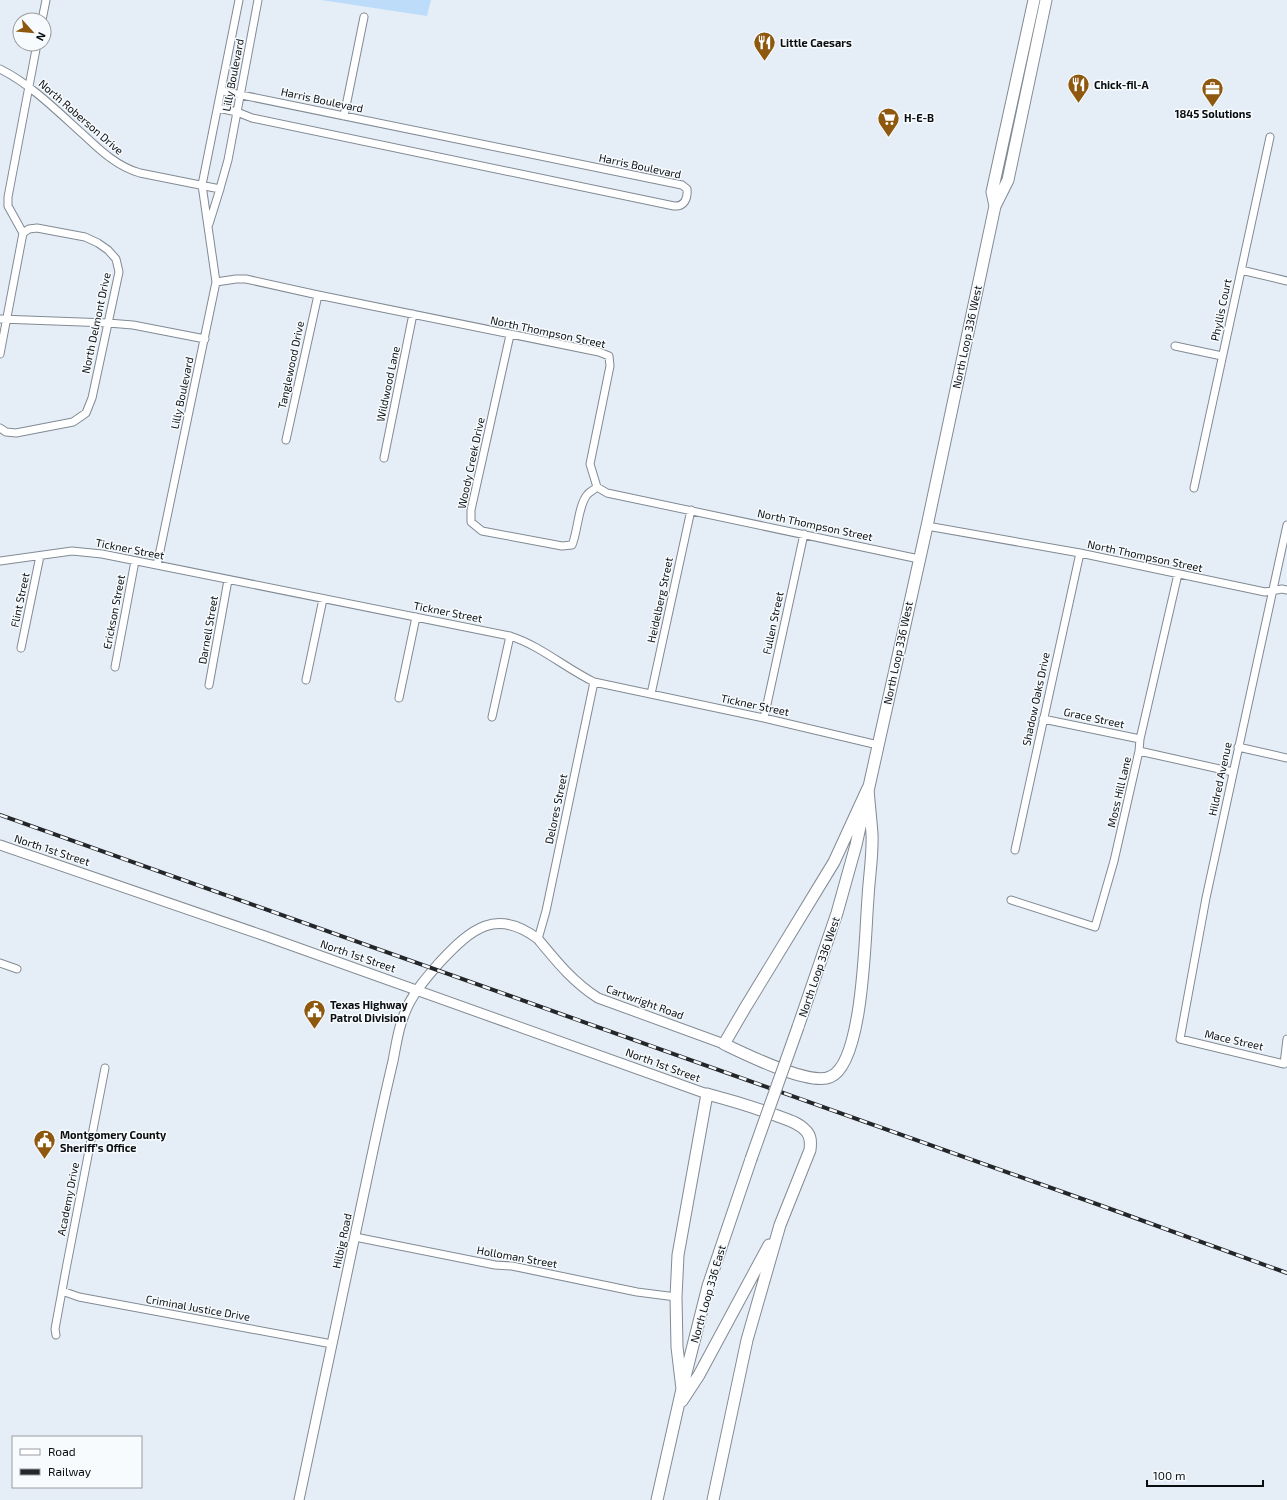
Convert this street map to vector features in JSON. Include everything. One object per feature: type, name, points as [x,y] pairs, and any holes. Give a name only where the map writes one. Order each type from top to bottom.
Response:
[{"type":"main road","name":"North Loop 336 West","points":[[995,206],[992,192],[1034,0]]},
{"type":"main road","name":"North Loop 336 West","points":[[774,1093],[844,891],[856,845],[927,526],[995,206],[1008,180],[1046,0]]},
{"type":"main road","points":[[1019,67],[1023,80],[1022,87],[1026,100]]},
{"type":"main road","points":[[1012,101],[1018,108],[1010,144],[1014,154]]},
{"type":"main road","points":[[868,788],[872,835],[862,987],[857,1017],[849,1050],[844,1063],[839,1070],[829,1078],[820,1079],[768,1065],[724,1044],[834,862],[868,788]]},
{"type":"main road","name":"North Loop 336 East","points":[[657,1500],[682,1389],[708,1286],[774,1093]]},
{"type":"main road","points":[[682,1389],[678,1347],[676,1297],[678,1255],[707,1094],[748,1106],[793,1122],[806,1130],[809,1134],[811,1143],[810,1150],[780,1225],[746,1340],[713,1500]]},
{"type":"main road","points":[[678,1406],[699,1375],[780,1225]]},
{"type":"street","points":[[44,12],[46,0]]},
{"type":"street","name":"Lilly Boulevard","points":[[157,565],[216,282],[209,224],[203,200],[202,186],[239,0]]},
{"type":"street","name":"Lilly Boulevard","points":[[209,224],[228,160],[258,0]]},
{"type":"street","points":[[344,116],[364,17]]},
{"type":"street","points":[[0,354],[3,319],[23,233],[8,206],[8,197],[35,52]]},
{"type":"street","name":"North Roberson Drive","points":[[0,69],[29,86],[96,146],[122,166],[140,173],[220,189]]},
{"type":"street","name":"Harris Boulevard","points":[[218,108],[237,112],[252,118],[674,206],[684,203],[688,196],[688,189],[682,185],[222,91]]},
{"type":"street","name":"Phyllis Court","points":[[1194,488],[1270,137]]},
{"type":"street","name":"North Delmont Drive","points":[[0,428],[6,432],[16,433],[73,422],[80,418],[89,408],[119,272],[116,259],[98,242],[85,237],[37,228],[29,229],[23,233]]},
{"type":"street","points":[[1241,270],[1287,281]]},
{"type":"street","name":"North Thompson Street","points":[[216,282],[246,279],[510,335],[599,352],[609,356],[610,366],[590,464],[597,487],[607,493],[919,559]]},
{"type":"street","name":"Tanglewood Drive","points":[[286,440],[318,295]]},
{"type":"street","name":"Wildwood Lane","points":[[384,458],[413,314]]},
{"type":"street","points":[[3,319],[108,323],[205,339]]},
{"type":"street","name":"Woody Creek Drive","points":[[510,335],[471,510],[471,522],[482,531],[562,546],[572,545],[576,535],[583,502],[587,494],[597,487]]},
{"type":"street","points":[[1175,346],[1222,356]]},
{"type":"street","name":"Heidelberg Street","points":[[650,694],[691,510]]},
{"type":"street","name":"Hildred Avenue","points":[[1180,1039],[1206,898],[1287,525]]},
{"type":"street","name":"North Thompson Street","points":[[927,526],[1080,553],[1265,592],[1282,589],[1287,590]]},
{"type":"street","name":"Fullen Street","points":[[764,718],[804,534]]},
{"type":"street","name":"Tickner Street","points":[[0,561],[72,552],[102,554],[510,636],[525,641],[576,673],[594,682],[764,718],[878,745]]},
{"type":"street","name":"Shadow Oaks Drive","points":[[1015,850],[1080,553]]},
{"type":"street","name":"Flint Street","points":[[22,648],[40,556]]},
{"type":"street","name":"Erickson Street","points":[[114,667],[135,561]]},
{"type":"street","name":"Moss Hill Lane","points":[[1011,900],[1095,927],[1114,861],[1178,574]]},
{"type":"street","name":"Darnell Street","points":[[209,685],[228,580]]},
{"type":"street","points":[[306,680],[322,599]]},
{"type":"street","points":[[399,698],[416,617]]},
{"type":"street","points":[[492,717],[510,636]]},
{"type":"street","name":"Delores Street","points":[[538,939],[546,911],[594,682]]},
{"type":"street","name":"Grace Street","points":[[1043,719],[1140,739]]},
{"type":"street","points":[[1238,747],[1287,758]]},
{"type":"street","points":[[1139,751],[1233,772]]},
{"type":"street","name":"North 1st Street","points":[[0,845],[146,894],[417,989],[707,1094]]},
{"type":"street","name":"Cartwright Road","points":[[417,989],[456,945],[470,934],[484,926],[493,924],[510,924],[538,939],[574,981],[583,989],[598,998],[724,1044]]},
{"type":"street","points":[[0,963],[17,969]]},
{"type":"street","name":"Hilbig Road","points":[[299,1500],[383,1101],[403,1015],[417,989]]},
{"type":"street","name":"Mace Street","points":[[1180,1039],[1284,1064],[1287,1039]]},
{"type":"street","name":"Academy Drive","points":[[56,1335],[55,1329],[105,1068]]},
{"type":"street","name":"Holloman Street","points":[[355,1237],[512,1266],[637,1292],[676,1297]]},
{"type":"street","name":"Criminal Justice Drive","points":[[62,1291],[79,1297],[332,1344]]},
{"type":"shaded area","points":[[321,0],[431,0],[427,16]]},
{"type":"railway","points":[[0,815],[1287,1273]]},
{"type":"place","name":"Little Caesars","points":[[764,62]]},
{"type":"place","name":"Chick-fil-A","points":[[1078,104]]},
{"type":"place","name":"1845 Solutions","points":[[1213,108]]},
{"type":"place","name":"H-E-B","points":[[889,138]]},
{"type":"place","name":"Texas Highway Patrol Division","points":[[315,1030]]},
{"type":"place","name":"Montgomery County Sheriff's Office","points":[[44,1160]]}]
